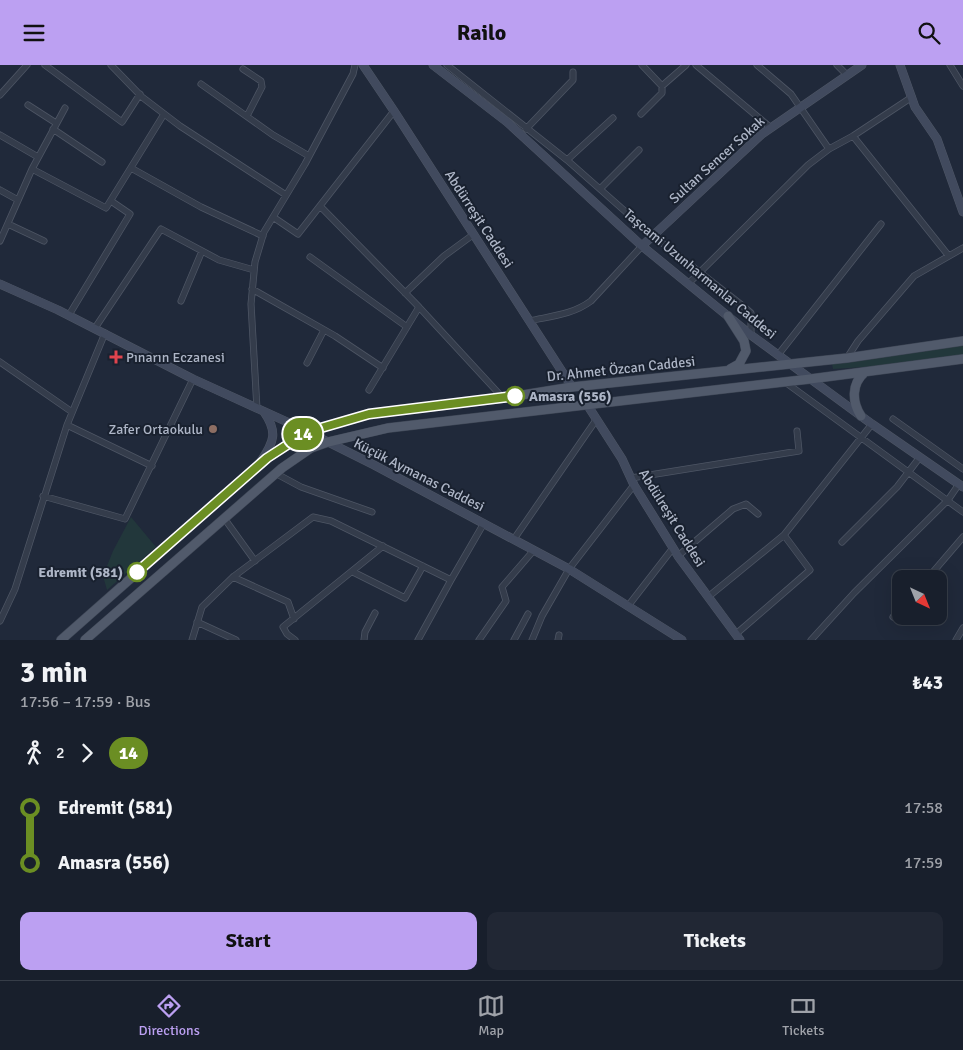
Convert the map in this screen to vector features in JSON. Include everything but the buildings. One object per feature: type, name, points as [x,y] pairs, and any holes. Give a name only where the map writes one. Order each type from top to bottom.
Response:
[{"type":"main road","points":[[726,371],[738,364],[746,351],[744,341],[728,316]]},
{"type":"main road","name":"Dr. Ahmet Özcan Caddesi","points":[[61,640],[259,464],[307,432],[369,414],[503,398],[572,387],[847,358],[963,341]]},
{"type":"main road","points":[[86,640],[275,473],[311,448],[328,442],[388,428],[588,406],[963,359]]},
{"type":"main road","points":[[861,417],[855,404],[854,392],[857,381],[865,372]]},
{"type":"street","points":[[0,95],[27,65]]},
{"type":"street","points":[[45,65],[122,122],[140,95]]},
{"type":"street","points":[[111,65],[140,95],[180,126],[286,195]]},
{"type":"street","points":[[259,464],[270,449],[274,437],[272,427],[260,410],[251,304],[255,262],[263,236],[309,156],[353,74],[355,65]]},
{"type":"street","name":"Abdürreşit Caddesi","points":[[363,65],[572,387]]},
{"type":"street","name":"Taşcami Uzunharmanlar Caddesi","points":[[433,65],[500,116],[642,246],[751,335],[861,417],[961,485]]},
{"type":"street","points":[[447,65],[527,128],[652,235],[750,313],[751,335]]},
{"type":"street","points":[[641,114],[662,93],[662,86],[642,65]]},
{"type":"street","points":[[662,86],[686,65]]},
{"type":"street","points":[[696,65],[771,127]]},
{"type":"street","points":[[757,65],[791,94],[829,149]]},
{"type":"street","points":[[837,65],[847,75]]},
{"type":"street","name":"Sultan Sencer Sokak","points":[[642,246],[742,151],[771,127],[862,65]]},
{"type":"street","points":[[900,65],[915,107],[937,139],[963,210]]},
{"type":"street","points":[[950,65],[963,86]]},
{"type":"street","points":[[243,69],[261,81],[262,87],[246,116]]},
{"type":"street","points":[[521,134],[573,80],[573,72]]},
{"type":"street","points":[[201,84],[273,135],[309,156]]},
{"type":"street","points":[[688,284],[808,165],[829,149],[853,136],[912,97]]},
{"type":"street","points":[[28,105],[102,162]]},
{"type":"street","points":[[0,241],[32,169],[65,108]]},
{"type":"street","points":[[273,217],[298,234],[394,111]]},
{"type":"street","points":[[32,169],[106,208],[164,114]]},
{"type":"street","points":[[566,160],[613,118]]},
{"type":"street","points":[[0,135],[38,157]]},
{"type":"street","points":[[853,136],[948,255]]},
{"type":"street","points":[[600,189],[639,150]]},
{"type":"street","points":[[131,168],[201,207],[263,236]]},
{"type":"street","points":[[0,189],[18,200]]},
{"type":"street","points":[[69,315],[130,214],[111,201]]},
{"type":"street","points":[[320,206],[419,307],[503,398]]},
{"type":"street","points":[[8,224],[44,241]]},
{"type":"street","points":[[778,355],[881,224]]},
{"type":"street","points":[[95,328],[161,229],[219,260],[254,270]]},
{"type":"street","points":[[405,293],[444,256],[474,234]]},
{"type":"street","points":[[529,321],[572,313],[582,307],[642,246]]},
{"type":"street","points":[[847,358],[858,341],[914,276],[963,248]]},
{"type":"street","points":[[182,301],[202,251]]},
{"type":"street","points":[[310,257],[407,327]]},
{"type":"street","name":"Küçük Aymanas Caddesi","points":[[0,284],[69,315],[193,379],[328,442],[484,523],[569,569],[682,640]]},
{"type":"street","points":[[252,289],[324,330],[383,367]]},
{"type":"street","points":[[369,390],[419,307]]},
{"type":"street","points":[[307,363],[324,330]]},
{"type":"street","points":[[0,621],[16,589],[67,425],[105,333]]},
{"type":"street","points":[[0,362],[72,412]]},
{"type":"street","points":[[44,496],[125,519],[193,379]]},
{"type":"street","points":[[785,381],[963,512]]},
{"type":"street","name":"Abdülreşit Caddesi","points":[[588,406],[622,459],[673,548],[738,637]]},
{"type":"street","points":[[892,419],[963,469]]},
{"type":"street","points":[[514,539],[596,420]]},
{"type":"street","points":[[708,597],[784,535],[872,424]]},
{"type":"street","points":[[67,425],[152,466]]},
{"type":"street","points":[[532,640],[542,616],[569,569],[633,481],[799,451],[797,431]]},
{"type":"street","points":[[842,542],[910,472],[920,457]]},
{"type":"street","points":[[275,473],[301,487],[372,512]]},
{"type":"street","points":[[811,640],[854,593],[961,485]]},
{"type":"street","points":[[678,555],[733,509],[746,504],[758,514]]},
{"type":"street","points":[[192,640],[202,607],[233,577],[313,517],[331,521],[451,580]]},
{"type":"street","points":[[224,518],[255,561]]},
{"type":"street","points":[[418,640],[484,523]]},
{"type":"street","points":[[738,637],[810,570],[784,535]]},
{"type":"street","points":[[935,570],[963,537]]},
{"type":"street","points":[[295,640],[287,634],[283,627],[384,546]]},
{"type":"street","points":[[628,605],[673,548]]},
{"type":"street","points":[[478,640],[506,601],[502,587],[534,550]]},
{"type":"street","points":[[353,572],[405,598],[423,566]]},
{"type":"street","points":[[233,577],[288,601],[294,619]]},
{"type":"street","points":[[364,640],[365,633],[375,613]]},
{"type":"street","points":[[514,640],[528,614]]},
{"type":"street","points":[[197,623],[236,640]]},
{"type":"street","points":[[956,640],[963,628]]},
{"type":"green space","points":[[963,345],[963,355],[881,366],[833,369],[832,364]]},
{"type":"green space","points":[[131,517],[156,547],[107,590],[103,576],[113,551]]},
{"type":"bus line","name":"14","points":[[137,572],[267,458],[307,432],[369,414],[515,396]]},
{"type":"place","name":"Pınarın Eczanesi","points":[[116,357]]},
{"type":"place","name":"Amasra (556)","points":[[515,396]]},
{"type":"place","name":"Zafer Ortaokulu","points":[[213,429]]},
{"type":"place","name":"Edremit (581)","points":[[137,572]]}]
